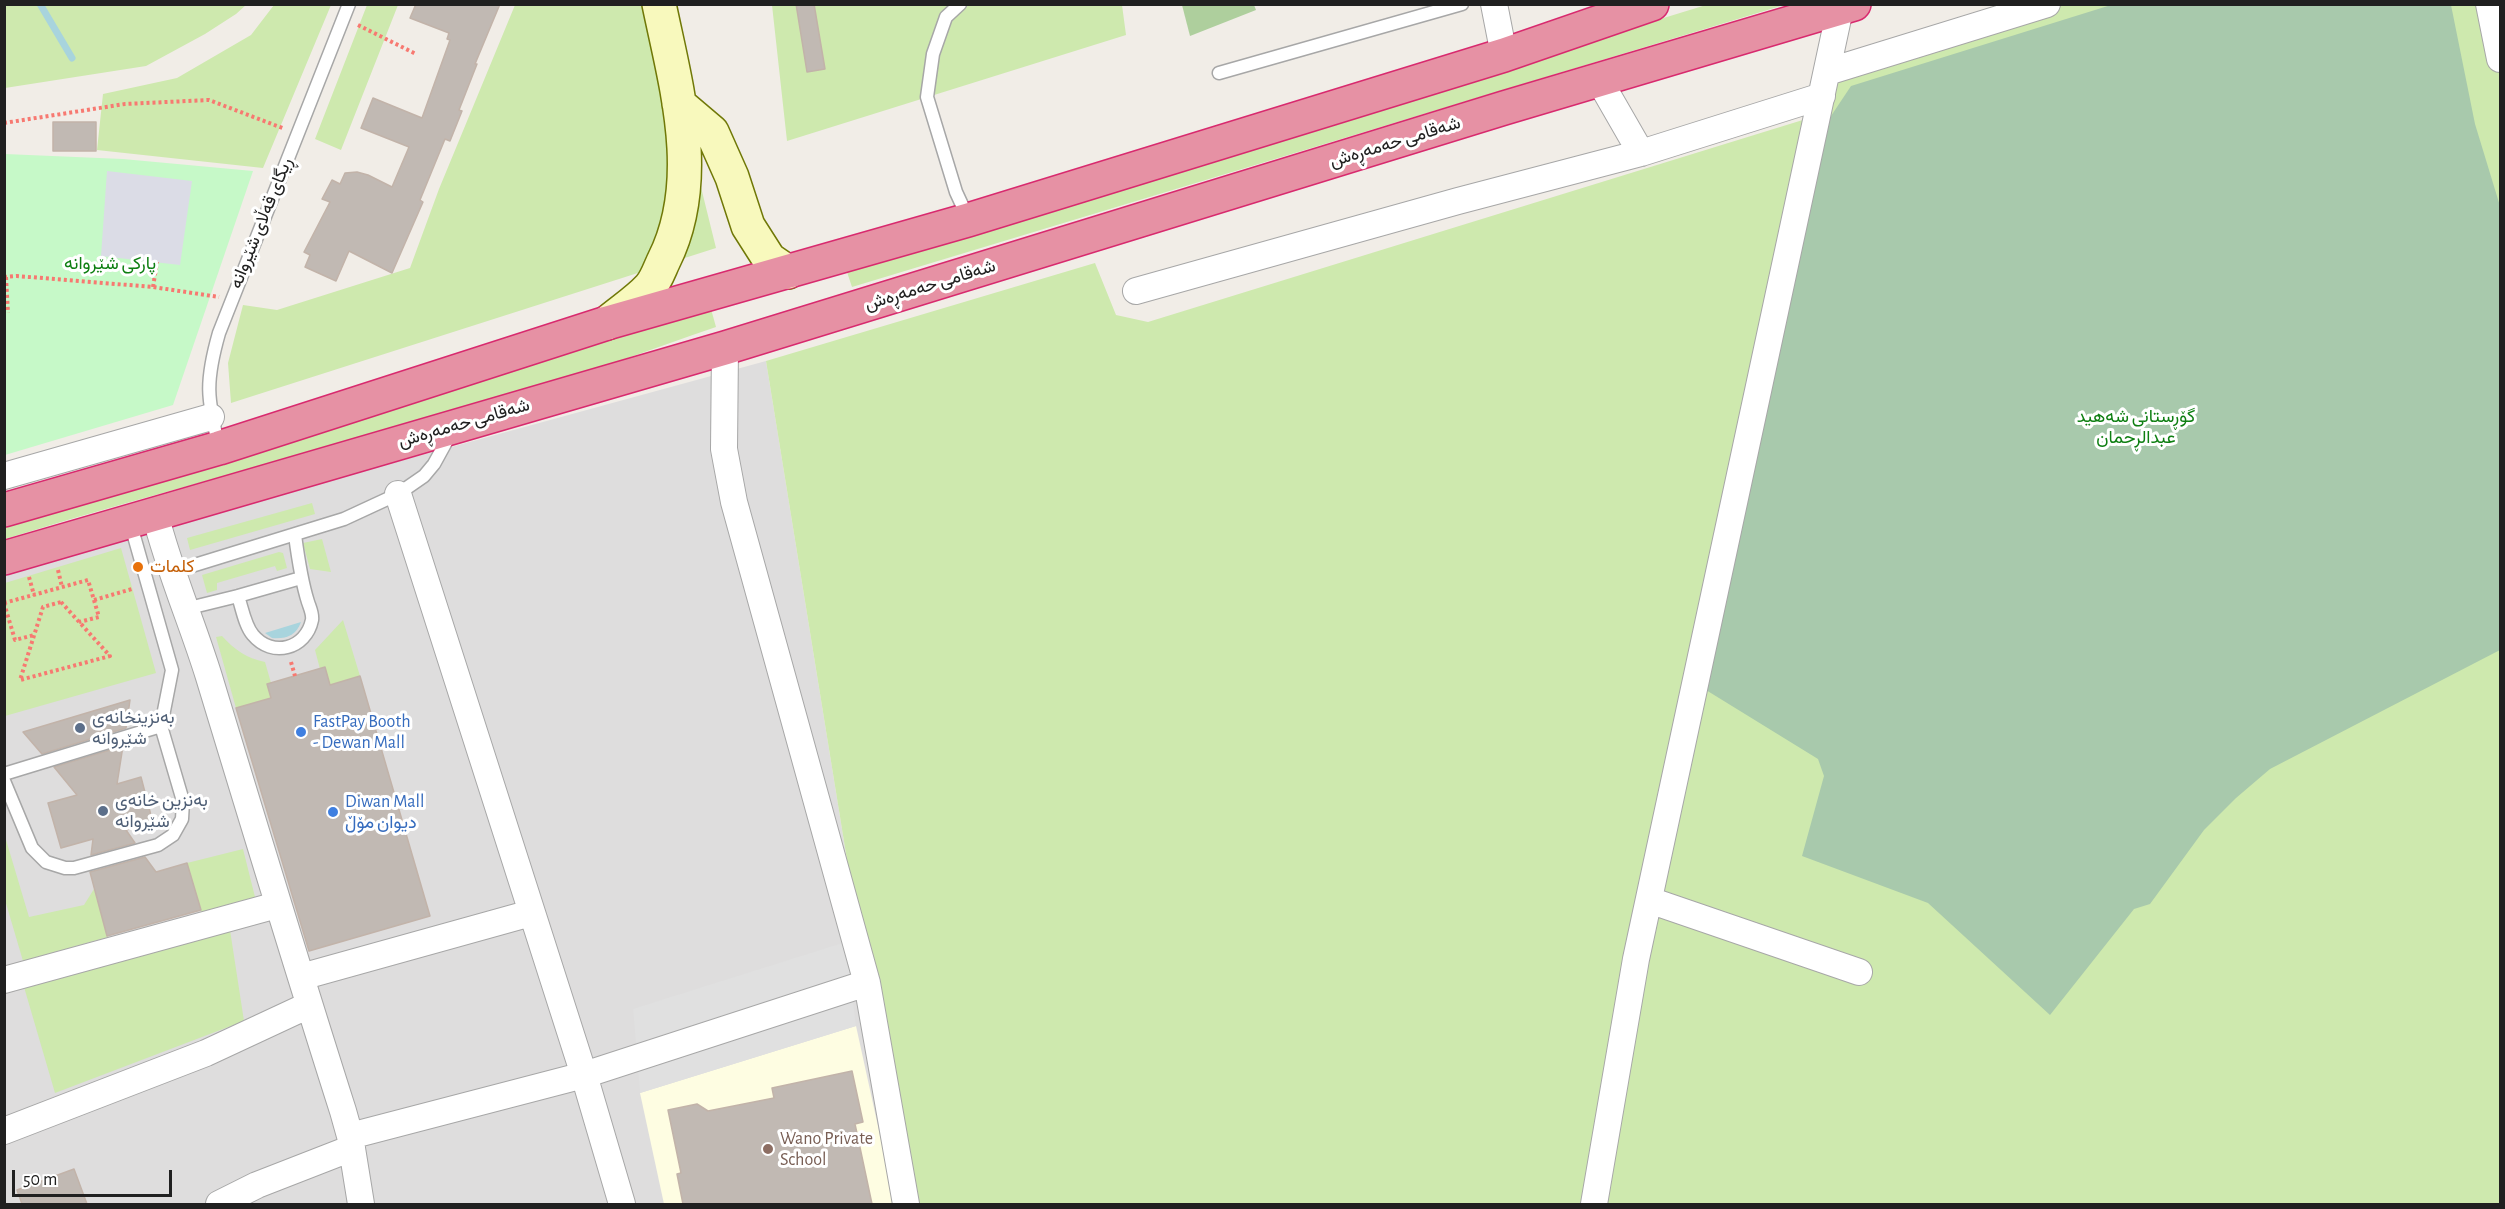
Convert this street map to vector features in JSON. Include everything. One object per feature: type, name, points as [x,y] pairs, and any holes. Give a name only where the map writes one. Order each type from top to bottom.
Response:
[{"type":"highway","points":[[4,510],[215,432],[968,220],[1504,55],[1652,4]]},
{"type":"highway","name":"شەقامی حەمەڕەش","points":[[16,563],[142,517],[725,348],[1599,80],[1847,7]]},
{"type":"street","points":[[607,323],[651,286],[671,246],[681,208],[685,165],[679,104],[659,4]]},
{"type":"street","points":[[1494,4],[1504,55]]},
{"type":"street","points":[[1136,291],[1458,201],[1641,153],[2047,4]]},
{"type":"street","points":[[2488,4],[2500,59]]},
{"type":"street","points":[[1594,1204],[1636,959],[1824,84],[1847,7]]},
{"type":"street","points":[[1599,80],[1641,153]]},
{"type":"street","points":[[679,104],[712,132],[732,177],[748,226],[769,259],[788,272]]},
{"type":"street","points":[[725,348],[724,449],[734,502],[867,983],[906,1204]]},
{"type":"street","points":[[4,476],[215,432]]},
{"type":"street","points":[[398,494],[584,1075],[622,1204]]},
{"type":"street","points":[[142,517],[172,572],[209,676],[351,1142],[361,1204]]},
{"type":"street","points":[[1649,900],[1859,972]]},
{"type":"street","points":[[4,980],[277,905]]},
{"type":"street","points":[[301,977],[531,913]]},
{"type":"street","points":[[219,1204],[351,1142],[584,1075],[867,983]]},
{"type":"street","points":[[4,1131],[206,1053],[309,1005]]},
{"type":"lane","name":"ڕیگای قەڵای شێروانە","points":[[215,432],[208,394],[209,373],[219,333],[350,4]]},
{"type":"lane","points":[[960,4],[946,17],[942,26],[933,54],[927,97],[956,192],[968,220]]},
{"type":"lane","points":[[1219,73],[1462,4]]},
{"type":"lane","points":[[172,572],[344,519],[398,494],[412,486],[429,470],[455,425]]},
{"type":"lane","points":[[4,781],[32,848],[38,856],[55,866],[74,868],[158,845],[173,835],[182,819],[184,810],[161,726],[172,670],[142,517]]},
{"type":"lane","points":[[238,596],[251,633],[263,645],[276,650],[293,645],[307,633],[313,618],[301,578],[295,535]]},
{"type":"lane","points":[[185,609],[301,578]]},
{"type":"lane","points":[[4,774],[161,726]]},
{"type":"path","points":[[344,18],[416,54]]},
{"type":"path","points":[[4,123],[125,104],[209,100],[297,134]]},
{"type":"path","points":[[153,287],[157,262]]},
{"type":"path","points":[[8,313],[5,277],[17,276],[153,287],[231,298]]},
{"type":"path","points":[[56,560],[62,587]]},
{"type":"path","points":[[16,563],[34,595]]},
{"type":"path","points":[[34,635],[15,640],[4,603],[88,580],[99,617],[79,622]]},
{"type":"path","points":[[94,600],[132,589]]},
{"type":"path","points":[[61,602],[79,622],[110,656],[20,680],[43,607],[61,602]]},
{"type":"shaded area","points":[[107,171],[192,181],[180,265],[101,256]]},
{"type":"shaded area","points":[[766,361],[867,983],[909,1204],[5,1204],[5,569]]},
{"type":"shaded area","points":[[846,942],[856,1026],[640,1093],[633,1009]]},
{"type":"shaded area","name":"Wano Private School","points":[[856,1026],[895,1204],[664,1204],[640,1093]]},
{"type":"green space","points":[[5,4],[246,5],[205,34],[146,66],[5,88]]},
{"type":"green space","points":[[274,5],[331,5],[263,168],[97,150],[103,94],[177,78],[251,35]]},
{"type":"green space","points":[[367,5],[398,5],[341,150],[315,139]]},
{"type":"green space","points":[[515,5],[656,5],[716,248],[231,403],[228,363],[243,305],[277,310],[410,268],[439,189]]},
{"type":"green space","points":[[772,5],[1122,5],[1126,35],[787,141]]},
{"type":"green space","points":[[1182,5],[1254,5],[1256,10],[1190,36]]},
{"type":"green space","points":[[1706,5],[1784,5],[852,287],[846,269]]},
{"type":"green space","points":[[1994,5],[2500,5],[2500,1204],[909,1204],[867,983],[766,361],[1095,263],[1116,315],[1148,322],[1806,119],[1837,75],[1961,40]]},
{"type":"green space","name":"گۆڕستانی شەهید عبدالڕحمان","points":[[2111,5],[2451,5],[2475,124],[2500,206],[2500,650],[2270,769],[2204,830],[2150,904],[2134,909],[2050,1015],[1928,903],[1802,856],[1824,776],[1818,759],[1706,690],[1827,122],[1851,86]]},
{"type":"green space","name":"پارکی شێروانە","points":[[5,154],[123,159],[253,171],[173,405],[5,455]]},
{"type":"green space","points":[[711,309],[716,327],[547,385],[5,539],[5,524]]},
{"type":"green space","points":[[312,503],[315,514],[190,550],[187,538]]},
{"type":"green space","points":[[322,539],[331,572],[310,569],[303,543]]},
{"type":"green space","points":[[121,548],[156,673],[5,716],[5,583]]},
{"type":"green space","points":[[279,552],[283,553],[287,568],[277,571],[275,566],[217,583],[217,590],[207,593],[202,575]]},
{"type":"green space","points":[[343,620],[360,676],[330,685],[325,668],[320,669],[315,650]]},
{"type":"green space","points":[[222,636],[241,653],[265,662],[271,683],[267,684],[271,698],[236,708],[216,637]]},
{"type":"green space","points":[[4,833],[29,917],[84,905],[94,889],[108,937],[23,961],[5,900]]},
{"type":"green space","points":[[243,849],[255,897],[201,912],[187,863]]},
{"type":"green space","points":[[230,930],[244,1021],[55,1093],[24,987]]},
{"type":"water","points":[[301,622],[296,631],[286,637],[272,638],[265,633]]},
{"type":"building","points":[[416,4],[500,4],[475,64],[477,64],[459,110],[462,111],[450,141],[445,139],[420,200],[423,202],[392,273],[349,251],[336,281],[305,267],[310,255],[304,252],[330,202],[322,199],[332,180],[340,184],[345,173],[357,172],[368,175],[392,187],[409,147],[361,128],[373,98],[422,118],[450,40],[447,39],[449,33],[410,18]]},
{"type":"building","points":[[796,4],[814,4],[825,69],[807,72]]},
{"type":"building","points":[[53,122],[96,122],[96,151],[53,151]]},
{"type":"building","name":"Diwan Mall دیوان مۆڵ","points":[[325,667],[330,685],[360,676],[430,916],[309,951],[236,708],[271,698],[267,684]]},
{"type":"building","points":[[130,700],[126,728],[42,754],[23,732]]},
{"type":"building","points":[[123,746],[117,784],[141,777],[153,823],[126,830],[135,843],[91,855],[93,839],[61,848],[48,803],[77,795],[54,767]]},
{"type":"building","points":[[145,857],[156,872],[187,863],[201,910],[107,936],[90,872]]},
{"type":"building","name":"Wano Private School","points":[[852,1071],[863,1122],[855,1124],[872,1204],[683,1204],[677,1174],[681,1173],[668,1110],[697,1104],[708,1111],[774,1098],[772,1088]]},
{"type":"building","points":[[74,1169],[87,1204],[22,1204],[17,1190]]},
{"type":"waterway","points":[[40,4],[72,58]]},
{"type":"place","name":"كلمات","points":[[138,567]]},
{"type":"place","name":"بەنزینخانەی شێروانە","points":[[80,728]]},
{"type":"place","name":"FastPay Booth - Dewan Mall","points":[[301,732]]},
{"type":"place","name":"بەنزین خانەی شێروانە","points":[[103,811]]},
{"type":"place","name":"Diwan Mall دیوان مۆڵ","points":[[333,812]]},
{"type":"place","name":"Wano Private School","points":[[768,1149]]}]
